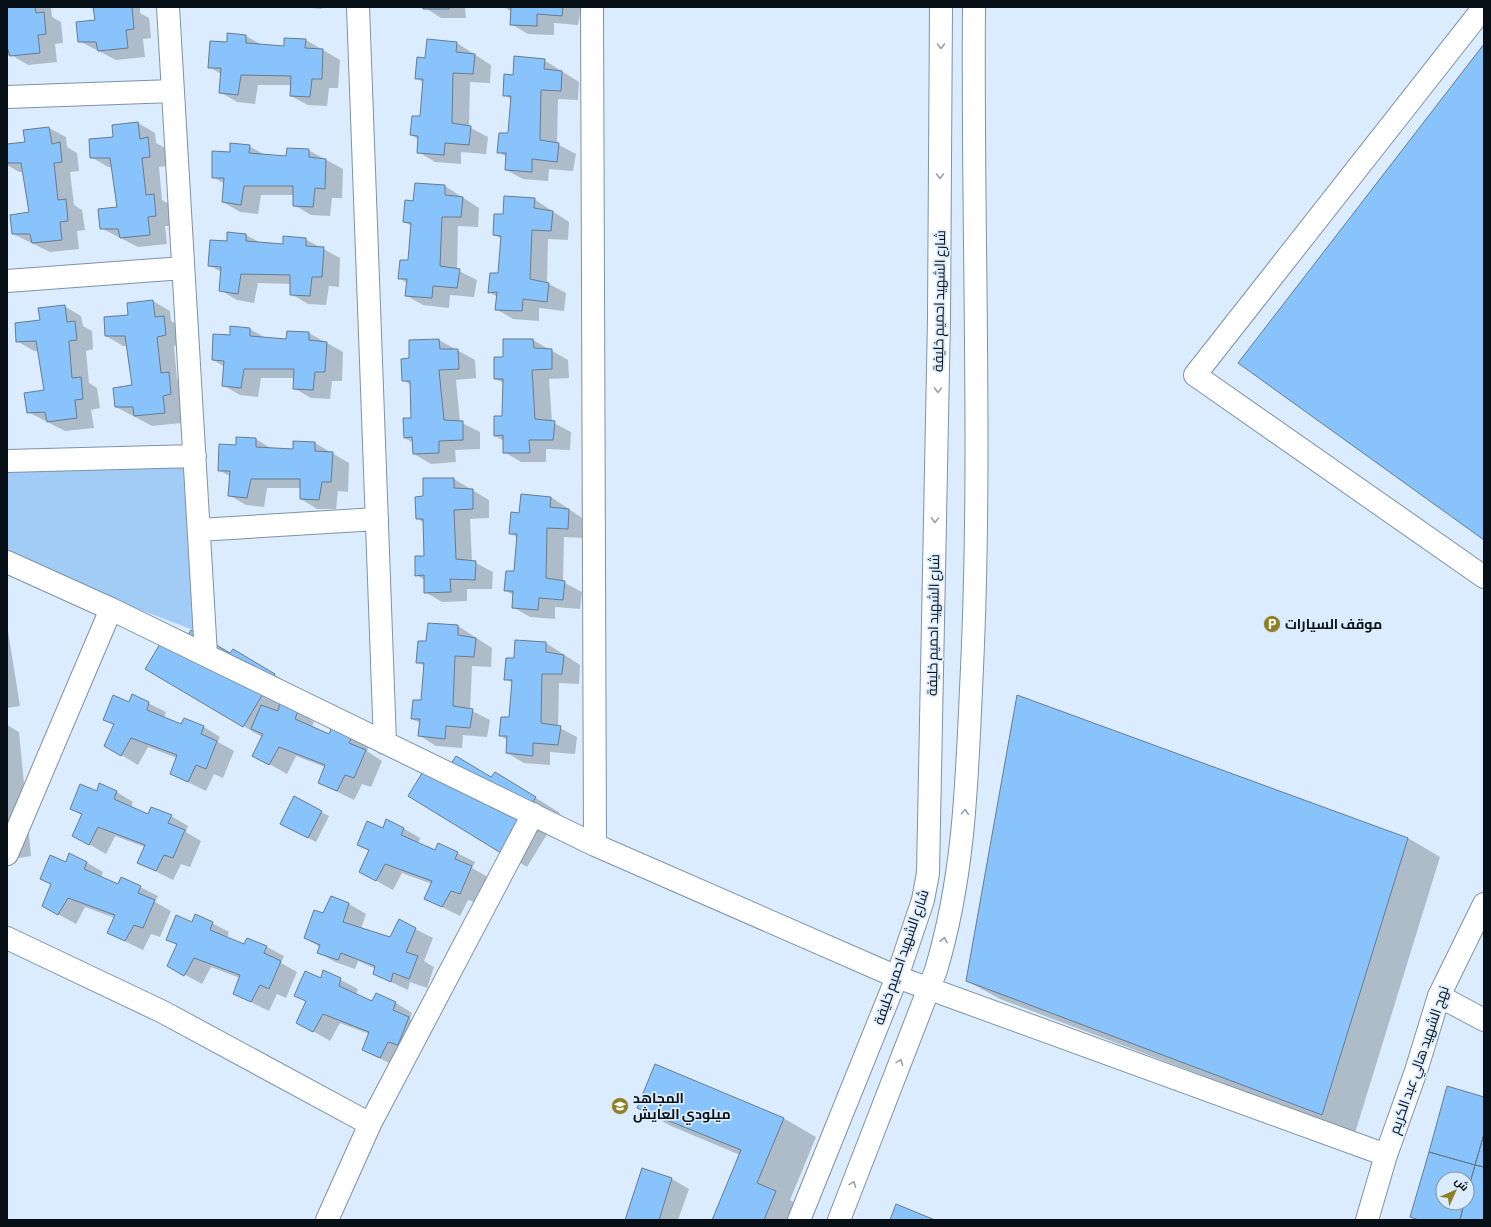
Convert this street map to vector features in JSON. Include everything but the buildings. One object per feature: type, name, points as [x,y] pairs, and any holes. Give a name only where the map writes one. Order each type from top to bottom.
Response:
[{"type":"street","points":[[168,7],[206,655]]},
{"type":"street","points":[[358,7],[385,743]]},
{"type":"street","points":[[592,7],[595,845]]},
{"type":"street","name":"شارع الشهيد احميم خليفة","points":[[799,1220],[897,977],[922,900],[928,872],[939,318],[941,7]]},
{"type":"street","points":[[839,1220],[930,988],[943,946],[956,883],[964,822],[975,580],[974,7]]},
{"type":"street","points":[[1484,7],[1194,375],[1484,577]]},
{"type":"street","points":[[7,97],[173,91]]},
{"type":"street","points":[[7,281],[184,268]]},
{"type":"street","points":[[7,461],[195,456]]},
{"type":"street","points":[[199,530],[377,519]]},
{"type":"street","points":[[7,562],[111,609],[595,845],[897,977],[1386,1155]]},
{"type":"street","points":[[7,854],[111,609]]},
{"type":"street","points":[[327,1220],[370,1124],[533,814]]},
{"type":"street","name":"نهج الشهيد هالي عبد الكريم","points":[[1367,1220],[1386,1155],[1416,1071],[1439,996],[1484,904]]},
{"type":"street","points":[[7,938],[163,1012],[370,1124]]},
{"type":"street","points":[[1439,996],[1484,1020]]},
{"type":"shaded area","points":[[7,462],[186,463],[196,631],[7,559]]},
{"type":"place","name":"موقف السيارات","points":[[1272,624]]},
{"type":"place","name":"المجاهد ميلودي العايش","points":[[620,1106]]}]
